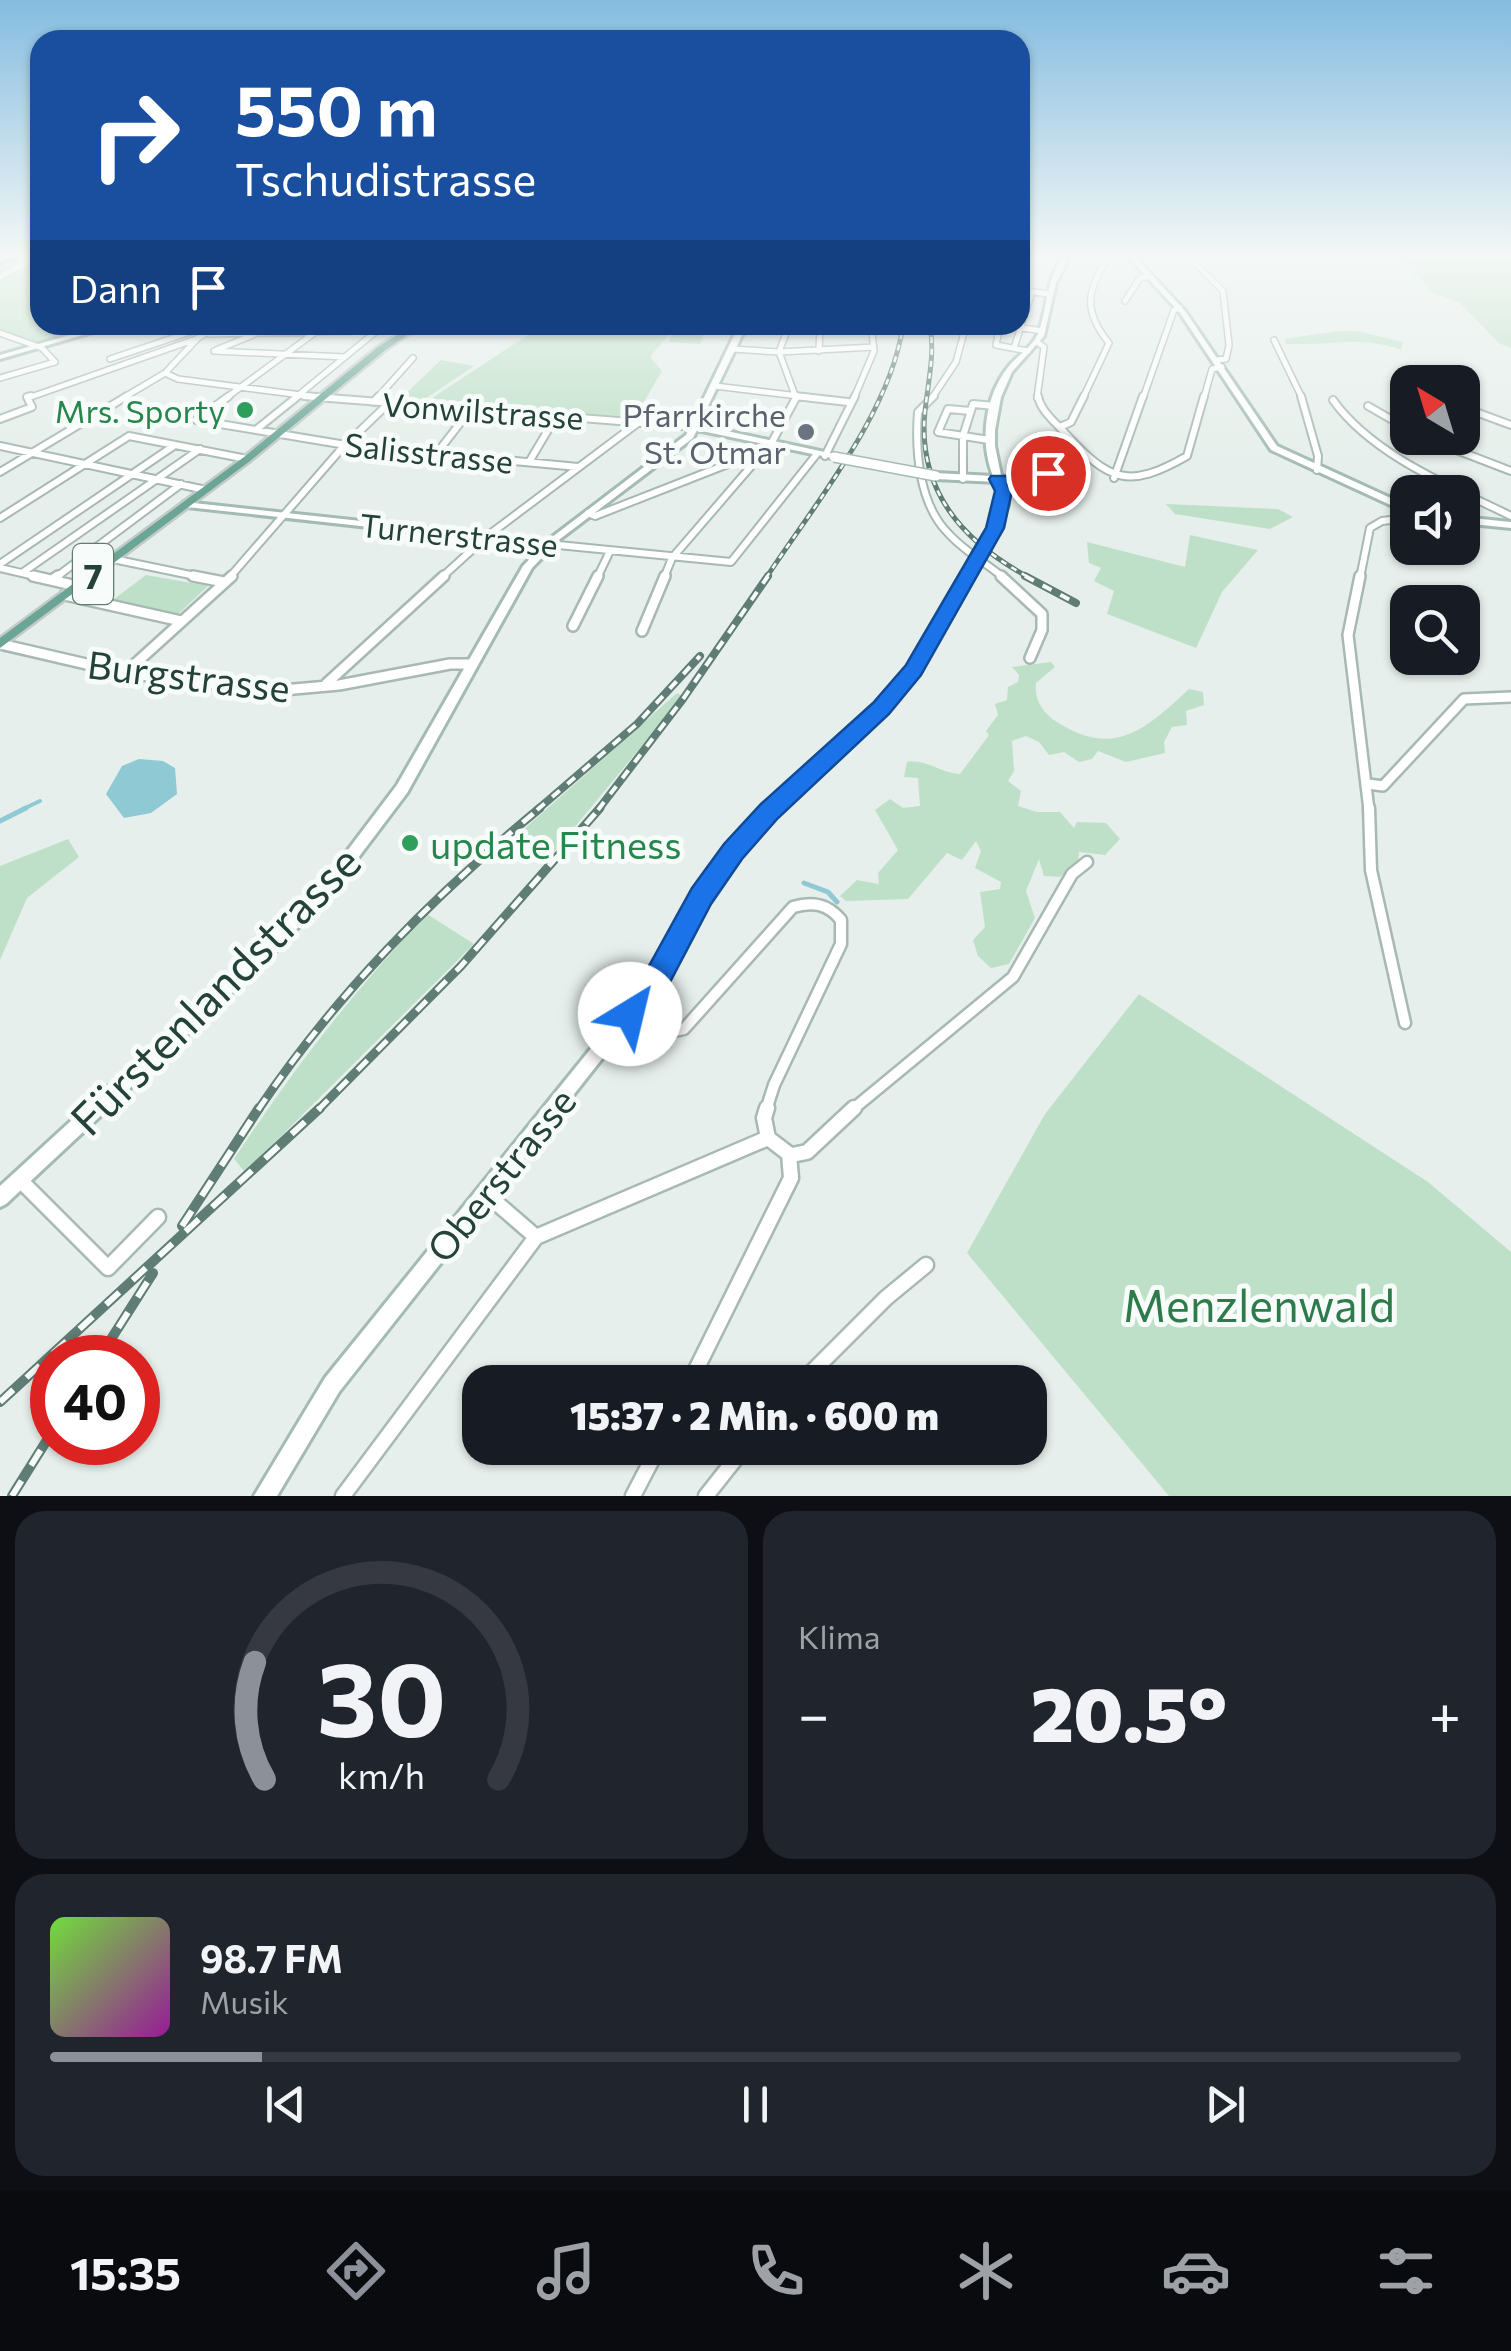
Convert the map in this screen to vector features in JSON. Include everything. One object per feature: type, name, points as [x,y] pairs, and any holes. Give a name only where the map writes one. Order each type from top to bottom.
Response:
[{"type":"main road","name":"7","points":[[0,644],[404,335]]},
{"type":"street","name":"Oberstrasse","points":[[265,1496],[332,1385],[660,973],[701,896],[733,851],[769,811],[905,682],[979,557],[1003,505],[1004,485],[997,479],[989,440],[995,406],[1006,374],[1038,342],[1044,327]]},
{"type":"street","points":[[1060,427],[1071,422],[1108,343],[1095,327]]},
{"type":"street","points":[[1114,478],[1168,327]]},
{"type":"street","points":[[1193,327],[1272,446],[1390,502]]},
{"type":"street","points":[[1038,342],[1044,347],[1037,400],[1094,466],[1114,478],[1144,474],[1186,456],[1212,369],[1226,359],[1227,327]]},
{"type":"street","points":[[1030,328],[1043,330]]},
{"type":"street","points":[[0,333],[38,347],[55,362],[0,378]]},
{"type":"street","points":[[0,357],[79,335]]},
{"type":"street","points":[[119,365],[110,359],[184,335]]},
{"type":"street","points":[[0,418],[32,407],[27,396],[204,335]]},
{"type":"street","points":[[254,335],[214,351],[345,357]]},
{"type":"street","points":[[239,388],[313,335]]},
{"type":"street","points":[[257,430],[373,335]]},
{"type":"street","points":[[472,664],[523,574],[548,544],[696,428],[738,335]]},
{"type":"street","points":[[785,335],[779,352],[797,396]]},
{"type":"street","points":[[819,350],[820,335]]},
{"type":"street","points":[[825,456],[870,366],[873,335]]},
{"type":"street","points":[[965,335],[935,400],[919,410],[916,437],[931,515],[956,542],[1042,612],[1044,624],[1030,658]]},
{"type":"street","points":[[999,335],[996,345],[1028,351]]},
{"type":"street","points":[[1014,348],[1018,335]]},
{"type":"street","points":[[0,472],[164,373],[198,338]]},
{"type":"street","points":[[1274,340],[1298,385],[1318,456],[1317,470]]},
{"type":"street","points":[[732,349],[779,352],[874,347]]},
{"type":"street","points":[[373,402],[413,358]]},
{"type":"street","name":"Vonwilstrasse","points":[[164,373],[178,380],[323,398],[696,428],[936,476],[997,479]]},
{"type":"street","points":[[715,386],[848,402]]},
{"type":"street","name":"Salisstrasse","points":[[239,388],[196,420],[346,445],[578,467]]},
{"type":"street","points":[[642,631],[672,558],[769,444],[797,396]]},
{"type":"street","points":[[1334,400],[1350,422],[1510,524]]},
{"type":"street","points":[[125,674],[224,582],[346,445],[388,404]]},
{"type":"street","points":[[963,478],[963,436],[972,404],[995,406]]},
{"type":"street","points":[[1368,406],[1390,419]]},
{"type":"street","points":[[437,453],[470,409]]},
{"type":"street","points":[[971,411],[948,409],[938,432],[989,440]]},
{"type":"street","points":[[1480,414],[1511,425]]},
{"type":"street","points":[[529,462],[556,415]]},
{"type":"street","points":[[326,684],[486,537],[638,422]]},
{"type":"street","points":[[0,518],[129,436],[246,459]]},
{"type":"street","points":[[997,479],[1044,478],[1068,437]]},
{"type":"street","points":[[0,566],[175,445]]},
{"type":"street","points":[[0,446],[206,490]]},
{"type":"street","points":[[22,573],[200,449]]},
{"type":"street","points":[[1469,455],[1511,471]]},
{"type":"street","name":"Turnerstrasse","points":[[187,504],[731,562],[825,456]]},
{"type":"street","points":[[588,514],[595,516],[740,460],[756,460]]},
{"type":"street","points":[[52,580],[181,484]]},
{"type":"street","points":[[1390,520],[1370,528],[1348,630],[1361,724],[1363,779],[1368,784],[1383,786],[1464,699],[1511,697]]},
{"type":"street","points":[[1480,522],[1510,524]]},
{"type":"street","points":[[573,626],[610,551]]},
{"type":"street","points":[[113,559],[224,582]]},
{"type":"street","points":[[0,566],[78,586]]},
{"type":"street","points":[[65,595],[181,621]]},
{"type":"street","name":"Burgstrasse","points":[[0,644],[125,674],[272,691],[472,664]]},
{"type":"street","name":"Fürstenlandstrasse","points":[[0,1198],[259,958],[328,886],[402,789],[472,664]]},
{"type":"street","points":[[1368,784],[1371,870],[1404,1023]]},
{"type":"street","points":[[630,1014],[665,1034],[684,1028],[783,914],[805,902],[818,903],[837,914],[844,930],[841,944],[774,1085],[764,1118],[768,1138],[792,1154],[807,1152],[867,1096],[1013,977],[1072,874],[1088,862]]},
{"type":"street","points":[[343,1496],[536,1237],[768,1138]]},
{"type":"street","points":[[698,1365],[790,1178],[792,1154]]},
{"type":"street","points":[[20,1180],[108,1268],[158,1217]]},
{"type":"street","points":[[484,1192],[536,1237]]},
{"type":"street","points":[[819,1365],[886,1298],[926,1266]]},
{"type":"street","points":[[633,1496],[649,1465]]},
{"type":"street","points":[[706,1496],[731,1465]]},
{"type":"green space","points":[[0,327],[30,327],[30,335],[75,335],[41,344]]},
{"type":"green space","points":[[1483,327],[1511,327],[1511,348],[1499,343]]},
{"type":"green space","points":[[1357,331],[1403,342],[1401,350],[1358,342],[1286,344],[1284,339]]},
{"type":"green space","points":[[528,335],[668,335],[650,357],[662,371],[635,417],[426,402]]},
{"type":"green space","points":[[672,335],[704,335],[700,344],[669,342]]},
{"type":"green space","points":[[441,360],[474,366],[422,401],[400,399]]},
{"type":"green space","points":[[1166,504],[1278,509],[1293,517],[1270,529],[1175,514]]},
{"type":"green space","points":[[1190,535],[1258,550],[1222,592],[1196,648],[1107,614],[1114,591],[1094,581],[1101,568],[1089,563],[1087,542],[1185,567]]},
{"type":"green space","points":[[146,575],[208,586],[176,616],[110,602]]},
{"type":"green space","points":[[1051,662],[1055,667],[1036,683],[1040,706],[1077,733],[1096,738],[1128,734],[1158,716],[1189,689],[1203,692],[1204,705],[1186,711],[1187,725],[1172,727],[1164,742],[1165,753],[1126,762],[1098,751],[1092,759],[1079,762],[1064,752],[1049,755],[1039,742],[1026,736],[1012,741],[1014,771],[1008,781],[1021,791],[1018,806],[1037,812],[1060,812],[1074,828],[1077,822],[1106,823],[1120,839],[1105,855],[1079,852],[1078,862],[1060,877],[1044,876],[1039,859],[1026,891],[1035,918],[1009,964],[991,968],[978,956],[973,940],[985,927],[980,892],[1000,889],[1001,882],[975,868],[981,851],[976,841],[962,860],[947,853],[908,899],[846,901],[840,896],[857,880],[879,884],[878,873],[898,850],[875,810],[890,799],[903,808],[920,806],[918,778],[904,777],[907,762],[921,762],[960,774],[989,735],[986,731],[998,715],[995,704],[1007,700],[1008,687],[1018,682],[1019,675],[1012,667]]},
{"type":"green space","points":[[677,693],[683,696],[545,863],[513,839]]},
{"type":"green space","points":[[68,839],[79,857],[27,898],[0,960],[0,866]]},
{"type":"green space","points":[[427,914],[474,944],[245,1172],[234,1159],[278,1094],[349,1002]]},
{"type":"green space","name":"Menzlenwald","points":[[1139,994],[1428,1182],[1511,1252],[1511,1496],[1169,1496],[967,1253],[1045,1114]]},
{"type":"water","points":[[139,759],[163,761],[175,768],[177,794],[151,813],[124,818],[106,794],[122,766]]},
{"type":"waterway","points":[[21,810],[40,801]]},
{"type":"waterway","points":[[0,821],[26,808]]},
{"type":"waterway","points":[[804,883],[828,892],[837,902]]},
{"type":"railway","points":[[766,578],[867,424],[896,358],[901,335]]},
{"type":"railway","points":[[931,335],[924,440],[937,490],[949,511],[984,548],[1030,578]]},
{"type":"railway","points":[[598,810],[683,699],[768,576]]},
{"type":"railway","points":[[1025,576],[1076,603]]},
{"type":"railway","points":[[537,810],[637,724],[700,656]]},
{"type":"railway","points":[[258,1110],[320,1026],[388,949],[461,877],[540,808]]},
{"type":"railway","points":[[320,1108],[461,966],[600,808]]},
{"type":"railway","points":[[182,1226],[259,1108]]},
{"type":"railway","points":[[0,1402],[320,1108]]},
{"type":"railway","points":[[114,1335],[153,1273]]},
{"type":"railway","points":[[12,1496],[31,1465]]},
{"type":"place","name":"Mrs. Sporty","points":[[245,410]]},
{"type":"place","name":"Pfarrkirche St. Otmar","points":[[806,432]]},
{"type":"place","name":"update Fitness","points":[[410,843]]},
{"type":"route","points":[[630,1014],[660,973],[701,896],[733,851],[769,811],[881,708],[914,670],[995,528],[1004,491],[1004,485],[997,479],[1032,481],[1048,473]]}]
